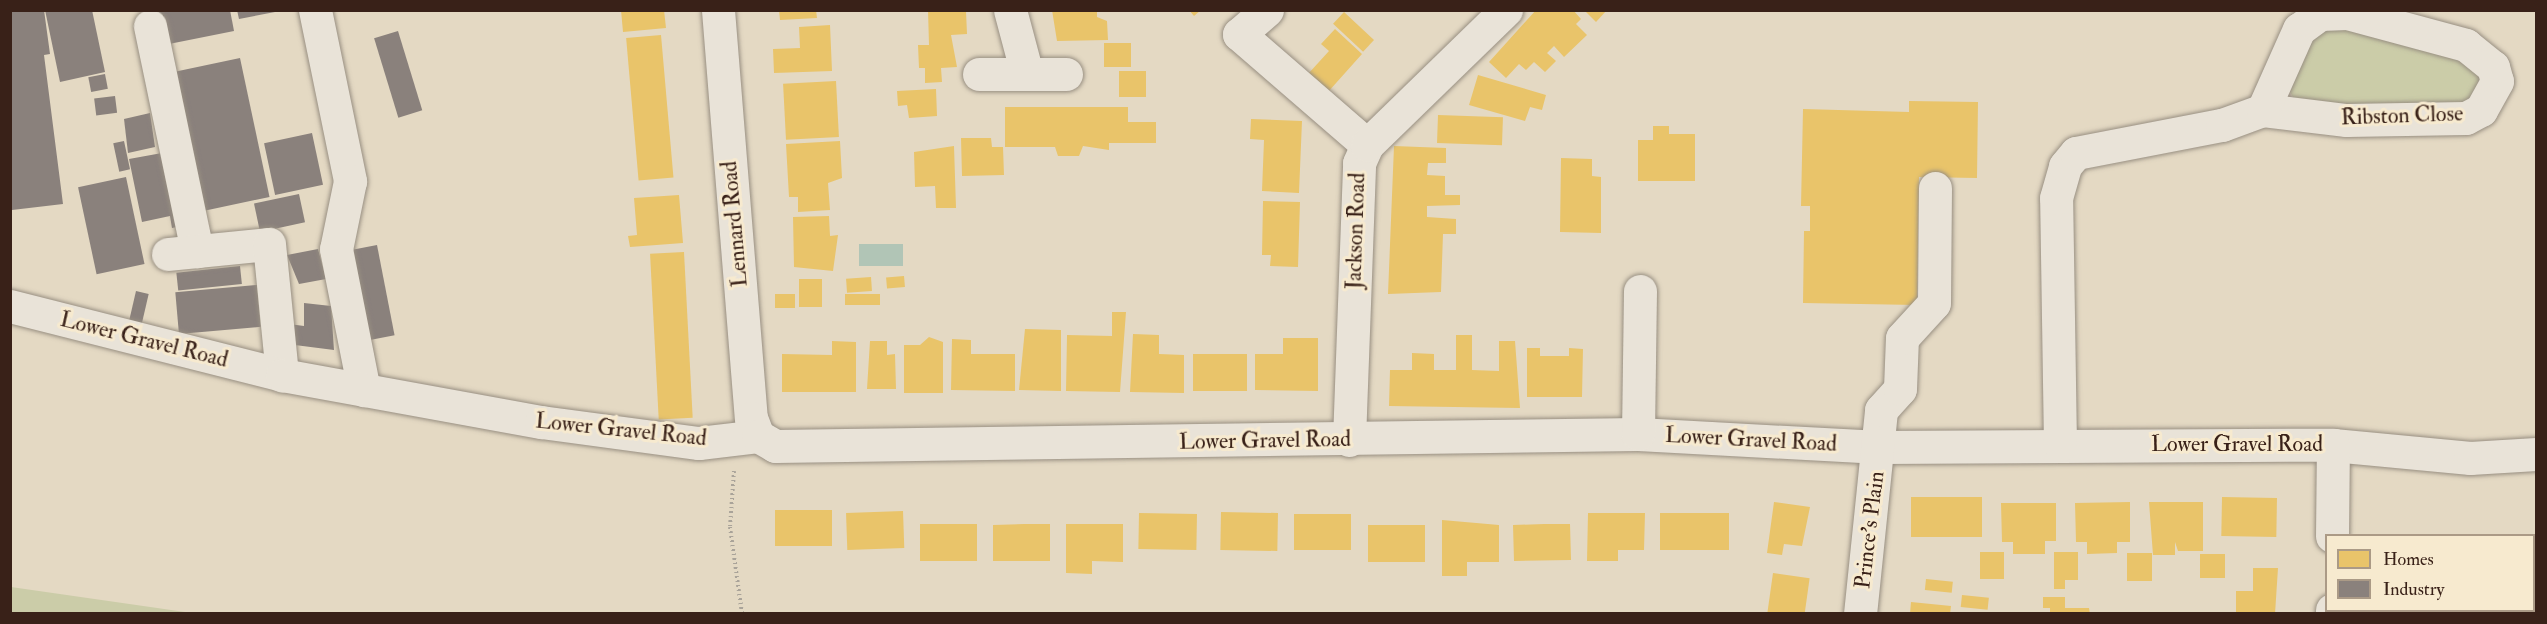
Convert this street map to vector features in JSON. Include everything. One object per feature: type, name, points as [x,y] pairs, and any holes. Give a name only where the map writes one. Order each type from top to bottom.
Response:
[{"type":"street","points":[[315,10],[350,181],[336,249],[364,390]]},
{"type":"street","name":"Lennard Road","points":[[718,10],[751,418],[758,436]]},
{"type":"street","points":[[1010,10],[1027,74]]},
{"type":"street","points":[[1267,10],[1239,34],[1367,146]]},
{"type":"street","name":"Jackson Road","points":[[1348,440],[1359,163],[1367,146],[1506,10]]},
{"type":"street","name":"Ribston Close","points":[[2060,445],[2056,198],[2065,166],[2076,153],[2222,125],[2263,110],[2346,120],[2466,118],[2481,110],[2497,81],[2493,67],[2466,45],[2347,13],[2320,14],[2299,29],[2263,110]]},
{"type":"street","points":[[150,26],[182,253],[268,244],[282,375]]},
{"type":"street","points":[[979,74],[1066,74]]},
{"type":"street","name":"Prince's Plain","points":[[1860,614],[1880,447],[1881,410],[1900,389],[1902,338],[1934,303],[1935,188]]},
{"type":"street","points":[[1638,434],[1640,291]]},
{"type":"street","name":"Lower Gravel Road","points":[[10,306],[282,375],[699,443],[758,436],[774,446],[1348,440],[1638,434],[1880,447],[2333,445],[2470,458],[2536,454]]},
{"type":"street","points":[[2332,534],[2333,445]]},
{"type":"path","points":[[742,614],[730,527],[734,466],[758,436]]},
{"type":"green space","points":[[2345,25],[2438,47],[2481,73],[2473,102],[2374,108],[2294,99],[2289,90],[2314,33]]},
{"type":"green space","points":[[11,587],[192,613],[11,613]]},
{"type":"shaded area","points":[[859,244],[903,244],[903,266],[859,266]]},
{"type":"building: Homes","points":[[621,10],[664,10],[666,28],[623,32]]},
{"type":"building: Homes","points":[[779,10],[816,10],[817,18],[780,20]]},
{"type":"building: Homes","points":[[928,10],[966,11],[967,34],[951,35],[957,67],[941,68],[942,82],[925,83],[925,68],[919,68],[918,45],[929,45]]},
{"type":"building: Homes","points":[[1052,10],[1097,10],[1097,17],[1107,21],[1108,40],[1057,41]]},
{"type":"building: Homes","points":[[1189,10],[1201,10],[1194,16]]},
{"type":"building: Homes","points":[[1536,10],[1573,10],[1581,19],[1576,24],[1587,35],[1564,57],[1554,46],[1547,53],[1556,61],[1545,72],[1534,62],[1526,70],[1519,64],[1506,78],[1489,62]]},
{"type":"building: Homes","points":[[1584,10],[1607,10],[1596,22]]},
{"type":"building: Homes","points":[[1344,12],[1374,40],[1363,52],[1333,24]]},
{"type":"building: Homes","points":[[830,25],[832,71],[774,73],[773,49],[800,48],[799,27]]},
{"type":"building: Homes","points":[[1335,29],[1362,54],[1328,92],[1308,74],[1329,51],[1321,44]]},
{"type":"building: Homes","points":[[661,35],[673,177],[639,181],[626,38]]},
{"type":"building: Homes","points":[[1104,43],[1131,43],[1131,67],[1104,67]]},
{"type":"building: Homes","points":[[1119,71],[1146,71],[1146,97],[1119,97]]},
{"type":"building: Homes","points":[[1478,75],[1546,95],[1542,110],[1530,107],[1525,121],[1469,105]]},
{"type":"building: Homes","points":[[836,81],[839,137],[786,140],[783,84]]},
{"type":"building: Homes","points":[[936,89],[937,116],[909,118],[907,105],[898,106],[897,91]]},
{"type":"building: Homes","points":[[1909,101],[1978,102],[1977,178],[1919,177],[1917,305],[1803,303],[1804,231],[1810,231],[1810,206],[1801,206],[1803,109],[1909,112]]},
{"type":"building: Homes","points":[[1005,107],[1128,107],[1128,122],[1156,122],[1156,143],[1109,143],[1109,150],[1083,146],[1079,156],[1058,156],[1055,147],[1005,147]]},
{"type":"building: Homes","points":[[1438,115],[1503,117],[1502,145],[1437,143]]},
{"type":"building: Homes","points":[[1251,119],[1302,121],[1299,193],[1262,191],[1264,140],[1250,139]]},
{"type":"building: Homes","points":[[1653,126],[1669,126],[1669,134],[1695,134],[1695,181],[1638,181],[1638,140],[1653,140]]},
{"type":"building: Homes","points":[[961,138],[991,138],[992,147],[1003,147],[1004,175],[962,176]]},
{"type":"building: Homes","points":[[840,141],[842,178],[828,183],[830,210],[798,212],[798,197],[789,197],[786,144]]},
{"type":"building: Homes","points":[[954,146],[956,208],[936,208],[935,186],[915,187],[914,152]]},
{"type":"building: Homes","points":[[1394,146],[1446,148],[1446,163],[1428,163],[1427,175],[1445,176],[1445,195],[1460,195],[1460,205],[1427,206],[1427,217],[1456,219],[1456,234],[1443,234],[1441,292],[1388,294]]},
{"type":"building: Homes","points":[[1561,158],[1592,159],[1592,176],[1601,177],[1601,233],[1560,232]]},
{"type":"building: Homes","points":[[679,195],[683,243],[630,247],[628,236],[637,235],[634,198]]},
{"type":"building: Homes","points":[[1263,201],[1300,202],[1298,267],[1270,266],[1271,255],[1262,255]]},
{"type":"building: Homes","points":[[829,216],[830,236],[838,235],[833,271],[794,267],[793,217]]},
{"type":"building: Homes","points":[[684,252],[693,418],[659,420],[650,254]]},
{"type":"building: Homes","points":[[904,276],[905,287],[887,289],[886,278]]},
{"type":"building: Homes","points":[[871,277],[872,291],[847,293],[846,279]]},
{"type":"building: Homes","points":[[799,279],[822,279],[822,307],[799,307]]},
{"type":"building: Homes","points":[[775,294],[795,294],[795,308],[775,308]]},
{"type":"building: Homes","points":[[845,294],[880,294],[880,305],[845,305]]},
{"type":"building: Homes","points":[[1112,312],[1126,312],[1120,392],[1066,391],[1067,335],[1112,336]]},
{"type":"building: Homes","points":[[1025,329],[1061,330],[1061,391],[1019,390]]},
{"type":"building: Homes","points":[[1133,334],[1159,335],[1159,354],[1184,355],[1184,393],[1130,392]]},
{"type":"building: Homes","points":[[1456,335],[1472,335],[1472,370],[1499,371],[1499,341],[1515,341],[1520,408],[1389,406],[1390,370],[1412,370],[1412,353],[1434,354],[1434,370],[1456,370]]},
{"type":"building: Homes","points":[[929,337],[943,342],[943,393],[904,393],[904,345],[920,345]]},
{"type":"building: Homes","points":[[1283,338],[1318,338],[1318,391],[1255,390],[1255,354],[1283,354]]},
{"type":"building: Homes","points":[[952,339],[971,340],[971,354],[1015,354],[1015,391],[951,390]]},
{"type":"building: Homes","points":[[832,341],[856,342],[856,392],[782,392],[782,354],[832,355]]},
{"type":"building: Homes","points":[[870,341],[887,341],[887,355],[895,354],[896,389],[867,389]]},
{"type":"building: Homes","points":[[1527,348],[1540,348],[1540,356],[1569,356],[1569,348],[1583,349],[1582,397],[1527,397]]},
{"type":"building: Homes","points":[[1193,354],[1247,354],[1247,391],[1193,391]]},
{"type":"building: Homes","points":[[1911,497],[1982,497],[1982,537],[1911,537]]},
{"type":"building: Homes","points":[[2222,497],[2277,498],[2276,537],[2221,536]]},
{"type":"building: Homes","points":[[1774,502],[1810,507],[1802,546],[1784,544],[1782,555],[1767,553]]},
{"type":"building: Homes","points":[[2130,502],[2130,542],[2117,542],[2117,553],[2087,554],[2087,542],[2076,542],[2075,503]]},
{"type":"building: Homes","points":[[2149,502],[2203,502],[2203,551],[2178,551],[2175,542],[2175,555],[2153,555]]},
{"type":"building: Homes","points":[[2001,503],[2056,503],[2056,541],[2045,541],[2045,554],[2013,554],[2013,542],[2002,542]]},
{"type":"building: Homes","points":[[775,510],[832,510],[832,546],[775,546]]},
{"type":"building: Homes","points":[[903,511],[904,548],[847,550],[846,513]]},
{"type":"building: Homes","points":[[1221,512],[1278,513],[1277,551],[1220,550]]},
{"type":"building: Homes","points":[[1139,513],[1197,514],[1196,550],[1138,549]]},
{"type":"building: Homes","points":[[1588,513],[1645,513],[1644,550],[1618,550],[1618,561],[1587,561]]},
{"type":"building: Homes","points":[[1660,513],[1729,513],[1729,550],[1660,550]]},
{"type":"building: Homes","points":[[1294,514],[1351,514],[1351,550],[1294,550]]},
{"type":"building: Homes","points":[[1442,520],[1499,525],[1499,562],[1467,562],[1467,576],[1442,576]]},
{"type":"building: Homes","points":[[920,524],[977,524],[977,561],[920,561]]},
{"type":"building: Homes","points":[[1050,524],[1050,561],[993,561],[993,525]]},
{"type":"building: Homes","points":[[1066,524],[1123,524],[1123,562],[1092,561],[1092,574],[1066,573]]},
{"type":"building: Homes","points":[[1570,524],[1571,560],[1514,561],[1513,525]]},
{"type":"building: Homes","points":[[1368,525],[1425,525],[1425,562],[1368,562]]},
{"type":"building: Homes","points":[[1980,552],[2004,552],[2004,579],[1980,579]]},
{"type":"building: Homes","points":[[2054,552],[2078,552],[2078,580],[2065,580],[2065,589],[2054,589]]},
{"type":"building: Homes","points":[[2127,553],[2152,553],[2152,581],[2127,581]]},
{"type":"building: Homes","points":[[2200,554],[2225,554],[2225,578],[2200,578]]},
{"type":"building: Homes","points":[[2253,568],[2278,568],[2275,614],[2236,614],[2236,591],[2253,591]]},
{"type":"building: Homes","points":[[1773,573],[1810,578],[1805,614],[1767,614]]},
{"type":"building: Homes","points":[[1926,579],[1953,582],[1952,593],[1925,590]]},
{"type":"building: Homes","points":[[1962,595],[1989,598],[1988,610],[1961,607]]},
{"type":"building: Homes","points":[[2043,597],[2065,597],[2065,608],[2089,608],[2090,614],[2050,614],[2050,608],[2043,608]]},
{"type":"building: Homes","points":[[1911,602],[1951,606],[1950,614],[1910,614]]},
{"type":"building: Industry","points":[[10,10],[44,10],[50,54],[44,55],[63,204],[12,210]]},
{"type":"building: Industry","points":[[45,10],[92,10],[105,72],[60,82]]},
{"type":"building: Industry","points":[[157,10],[230,10],[234,31],[164,45]]},
{"type":"building: Industry","points":[[237,10],[275,10],[275,12],[239,19]]},
{"type":"building: Industry","points":[[398,31],[422,110],[398,118],[374,38]]},
{"type":"building: Industry","points":[[240,58],[270,197],[202,211],[173,72]]},
{"type":"building: Industry","points":[[105,74],[108,89],[91,92],[88,77]]},
{"type":"building: Industry","points":[[115,96],[117,113],[96,115],[94,99]]},
{"type":"building: Industry","points":[[150,113],[155,147],[128,153],[124,119]]},
{"type":"building: Industry","points":[[312,133],[323,185],[275,195],[264,143]]},
{"type":"building: Industry","points":[[124,141],[130,169],[119,172],[113,143]]},
{"type":"building: Industry","points":[[162,153],[185,225],[172,228],[170,216],[142,222],[129,159]]},
{"type":"building: Industry","points":[[126,177],[145,264],[97,274],[78,187]]},
{"type":"building: Industry","points":[[299,194],[305,222],[260,232],[254,204]]},
{"type":"building: Industry","points":[[377,245],[395,335],[366,341],[349,251]]},
{"type":"building: Industry","points":[[318,249],[326,279],[299,284],[287,255]]},
{"type":"building: Industry","points":[[240,266],[242,284],[178,291],[176,273]]},
{"type":"building: Industry","points":[[257,285],[261,327],[179,334],[175,292]]},
{"type":"building: Industry","points":[[136,291],[149,294],[140,330],[128,327]]},
{"type":"building: Industry","points":[[304,303],[331,306],[334,350],[287,344],[289,324],[304,326]]}]
